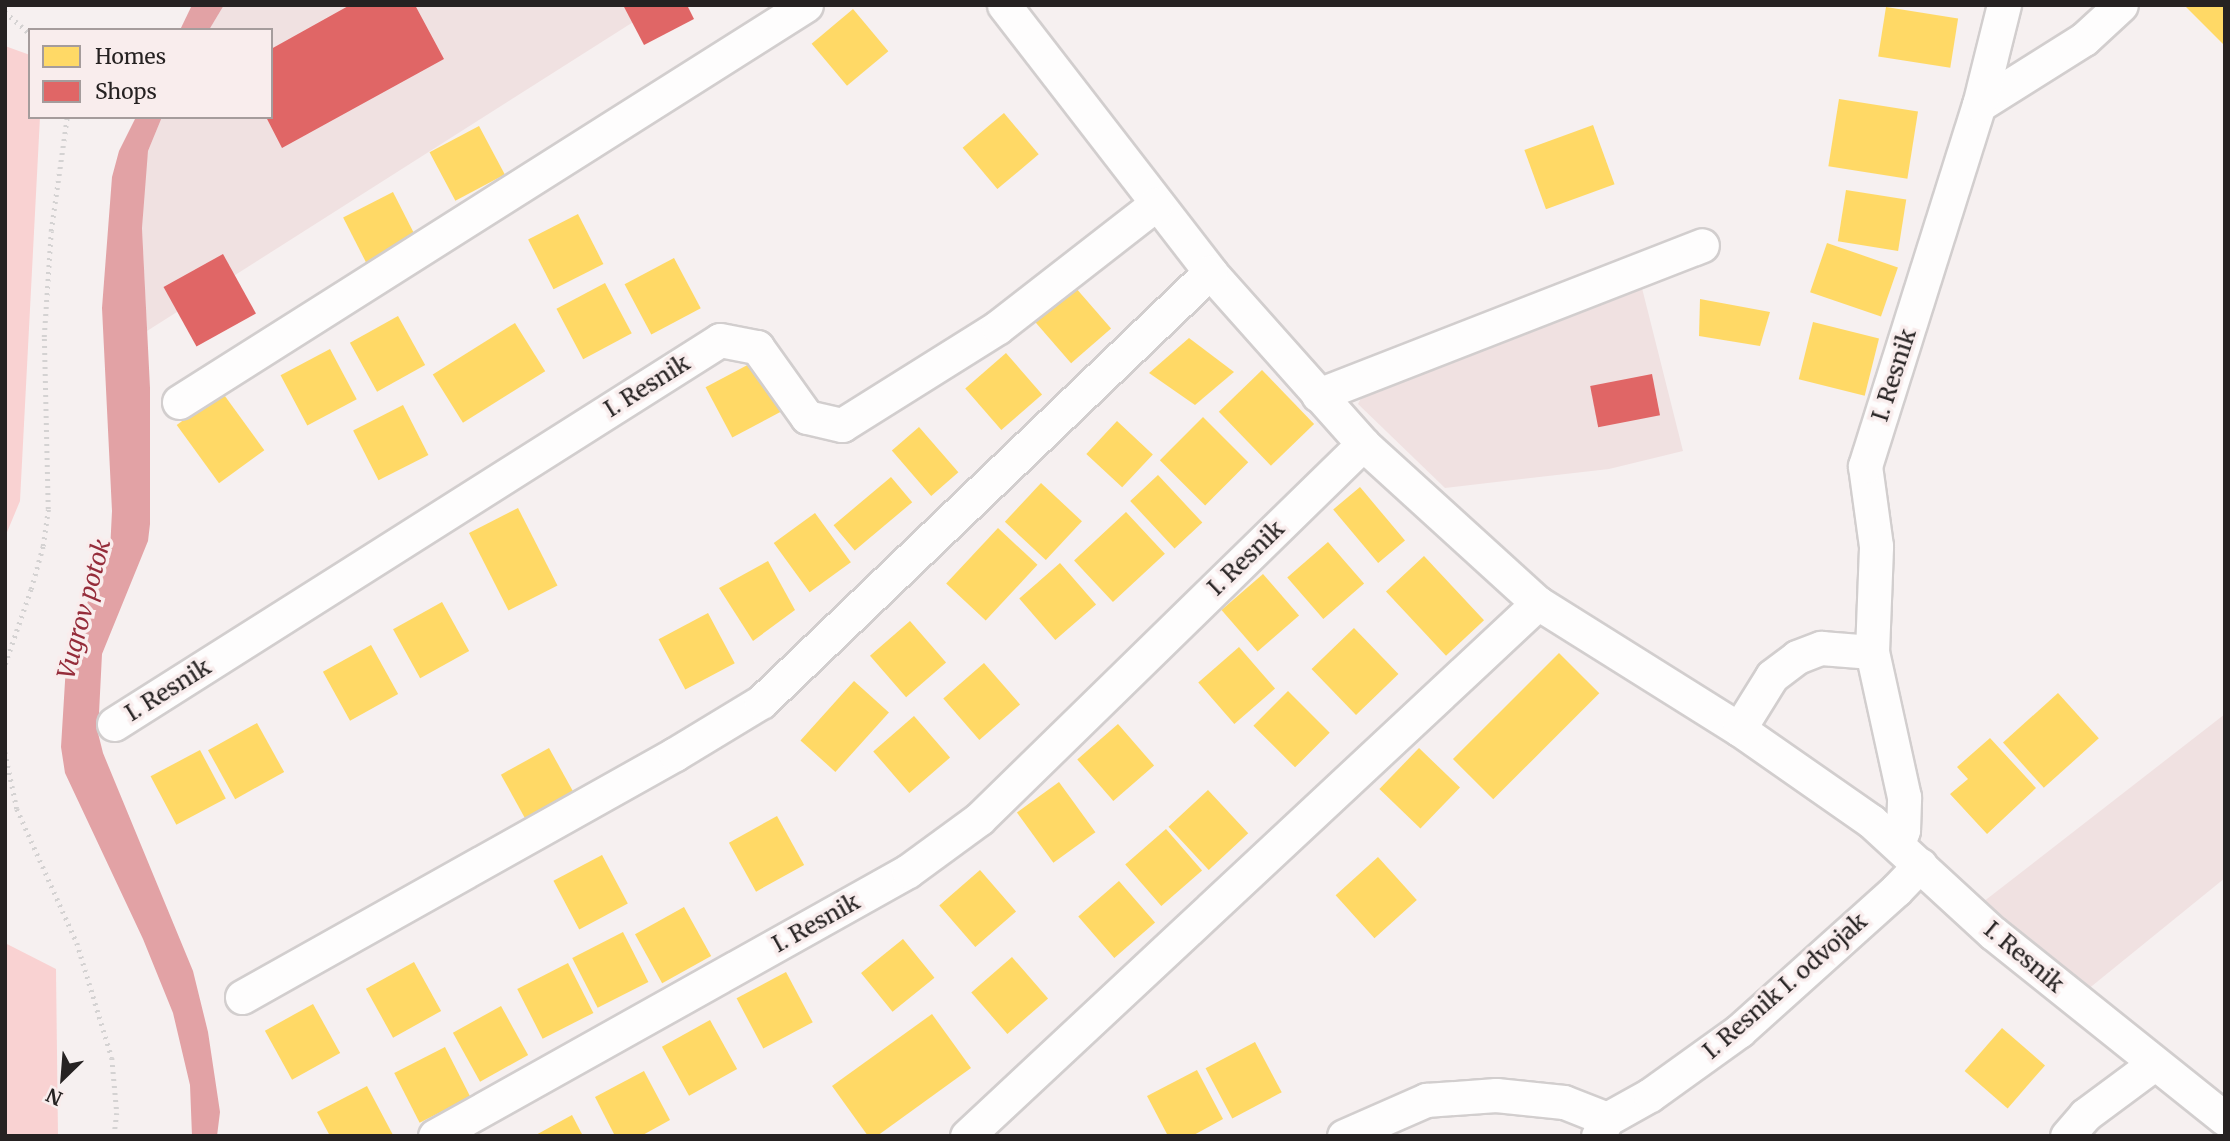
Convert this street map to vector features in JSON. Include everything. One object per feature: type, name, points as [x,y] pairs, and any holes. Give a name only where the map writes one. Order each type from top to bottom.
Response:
[{"type":"street","points":[[178,402],[806,5]]},
{"type":"street","name":"I. Resnik","points":[[1004,5],[1210,272],[1363,444],[1538,603],[1739,729],[1871,821],[1993,933],[2225,1119]]},
{"type":"street","name":"I. Resnik","points":[[1909,855],[1903,788],[1872,653],[1876,546],[1865,466],[1979,105],[2004,5]]},
{"type":"street","points":[[1979,105],[2084,39],[2121,5]]},
{"type":"street","name":"I. Resnik","points":[[114,724],[720,340],[757,347],[807,417],[842,425],[998,327],[1156,204]]},
{"type":"street","points":[[1318,395],[1702,245]]},
{"type":"street","points":[[242,997],[675,754],[761,702],[1210,272]]},
{"type":"street","name":"I. Resnik","points":[[435,1136],[908,871],[979,819],[1363,444]]},
{"type":"street","points":[[967,1136],[1538,603]]},
{"type":"street","points":[[1739,729],[1772,676],[1797,657],[1821,648],[1872,653]]},
{"type":"street","name":"I. Resnik I. odvojak","points":[[1344,1136],[1426,1100],[1496,1095],[1564,1102],[1603,1127],[1739,1031],[1896,890],[1909,855]]},
{"type":"street","points":[[2067,1136],[2085,1115],[2154,1064]]},
{"type":"path","points":[[5,12],[28,32]]},
{"type":"path","points":[[5,664],[32,589],[43,546],[48,509],[44,337],[51,231],[67,119]]},
{"type":"path","points":[[5,752],[17,809],[77,943],[112,1058],[117,1113],[114,1136]]},
{"type":"shaded area","points":[[192,5],[224,5],[210,28],[181,28]]},
{"type":"shaded area","points":[[224,5],[660,5],[147,331],[142,228],[144,175],[148,151],[161,119],[273,119],[273,28],[210,28]]},
{"type":"shaded area","points":[[5,46],[28,54],[28,119],[40,119],[20,501],[5,537]]},
{"type":"shaded area","points":[[135,119],[161,119],[148,151],[142,228],[150,388],[150,524],[148,541],[102,654],[98,733],[103,753],[193,971],[208,1032],[220,1112],[217,1136],[192,1136],[190,1085],[173,1013],[143,939],[65,773],[61,747],[67,649],[110,551],[112,511],[102,308],[112,177],[119,151]]},
{"type":"shaded area","points":[[1642,288],[1683,451],[1609,469],[1445,488],[1358,404],[1362,396]]},
{"type":"shaded area","points":[[2225,714],[2225,878],[2087,990],[1983,902]]},
{"type":"shaded area","points":[[5,943],[56,969],[58,1136],[5,1136]]},
{"type":"building: Homes","points":[[2184,5],[2225,5],[2225,46]]},
{"type":"building: Homes","points":[[1886,7],[1958,18],[1950,68],[1878,56]]},
{"type":"building: Homes","points":[[853,9],[888,51],[847,86],[812,44]]},
{"type":"building: Homes","points":[[1839,99],[1918,112],[1907,179],[1828,166]]},
{"type":"building: Homes","points":[[1004,113],[1039,154],[997,189],[963,148]]},
{"type":"building: Homes","points":[[1593,125],[1615,184],[1546,209],[1524,150]]},
{"type":"building: Homes","points":[[479,126],[505,175],[455,201],[430,152]]},
{"type":"building: Homes","points":[[1846,190],[1906,200],[1898,251],[1838,241]]},
{"type":"building: Homes","points":[[393,192],[418,242],[369,267],[343,217]]},
{"type":"building: Homes","points":[[578,214],[603,264],[554,289],[528,239]]},
{"type":"building: Homes","points":[[1827,243],[1898,267],[1881,317],[1810,292]]},
{"type":"building: Homes","points":[[674,258],[701,308],[651,335],[625,284]]},
{"type":"building: Homes","points":[[605,283],[632,333],[583,359],[556,309]]},
{"type":"building: Homes","points":[[1075,287],[1111,329],[1071,363],[1035,322]]},
{"type":"building: Homes","points":[[1700,299],[1770,312],[1760,346],[1699,336]]},
{"type":"building: Homes","points":[[398,316],[425,365],[377,392],[350,343]]},
{"type":"building: Homes","points":[[1813,322],[1879,338],[1865,396],[1799,379]]},
{"type":"building: Homes","points":[[515,323],[545,371],[463,423],[433,374]]},
{"type":"building: Homes","points":[[1189,338],[1234,372],[1195,405],[1149,373]]},
{"type":"building: Homes","points":[[330,349],[357,399],[307,426],[281,375]]},
{"type":"building: Homes","points":[[1006,353],[1042,395],[1001,430],[965,388]]},
{"type":"building: Homes","points":[[755,361],[782,411],[732,438],[706,387]]},
{"type":"building: Homes","points":[[1262,370],[1314,424],[1271,466],[1219,412]]},
{"type":"building: Homes","points":[[222,392],[264,450],[219,483],[177,425]]},
{"type":"building: Homes","points":[[403,405],[428,455],[379,480],[353,430]]},
{"type":"building: Homes","points":[[1203,417],[1248,462],[1205,505],[1160,460]]},
{"type":"building: Homes","points":[[1117,421],[1153,454],[1122,487],[1086,454]]},
{"type":"building: Homes","points":[[919,427],[958,472],[931,496],[892,451]]},
{"type":"building: Homes","points":[[1158,475],[1202,523],[1175,548],[1130,501]]},
{"type":"building: Homes","points":[[891,477],[912,502],[855,550],[834,525]]},
{"type":"building: Homes","points":[[1041,483],[1082,521],[1046,560],[1005,522]]},
{"type":"building: Homes","points":[[1360,487],[1405,541],[1378,563],[1333,509]]},
{"type":"building: Homes","points":[[518,508],[557,586],[508,610],[469,533]]},
{"type":"building: Homes","points":[[1126,512],[1165,554],[1113,602],[1074,560]]},
{"type":"building: Homes","points":[[815,513],[851,562],[810,592],[774,543]]},
{"type":"building: Homes","points":[[998,528],[1037,565],[986,620],[946,584]]},
{"type":"building: Homes","points":[[1328,542],[1364,584],[1323,619],[1287,577]]},
{"type":"building: Homes","points":[[1424,556],[1484,620],[1446,656],[1386,591]]},
{"type":"building: Homes","points":[[768,561],[795,610],[753,641],[719,588]]},
{"type":"building: Homes","points":[[1060,563],[1096,605],[1055,640],[1019,598]]},
{"type":"building: Homes","points":[[1263,574],[1299,616],[1258,652],[1221,610]]},
{"type":"building: Homes","points":[[442,602],[469,651],[420,678],[393,629]]},
{"type":"building: Homes","points":[[708,613],[735,663],[685,690],[659,639]]},
{"type":"building: Homes","points":[[910,621],[946,663],[906,697],[870,656]]},
{"type":"building: Homes","points":[[1354,628],[1398,674],[1356,715],[1312,669]]},
{"type":"building: Homes","points":[[371,645],[398,694],[350,721],[323,672]]},
{"type":"building: Homes","points":[[1239,647],[1275,689],[1234,724],[1198,682]]},
{"type":"building: Homes","points":[[1559,653],[1599,693],[1493,799],[1453,759]]},
{"type":"building: Homes","points":[[984,663],[1020,705],[979,740],[943,698]]},
{"type":"building: Homes","points":[[854,681],[889,712],[835,772],[800,740]]},
{"type":"building: Homes","points":[[1288,691],[1330,733],[1295,767],[1253,726]]},
{"type":"building: Homes","points":[[2058,693],[2099,738],[2044,788],[2003,743]]},
{"type":"building: Homes","points":[[914,716],[950,758],[909,793],[873,751]]},
{"type":"building: Homes","points":[[257,723],[284,772],[235,799],[208,750]]},
{"type":"building: Homes","points":[[1118,724],[1154,766],[1113,801],[1077,759]]},
{"type":"building: Homes","points":[[1990,738],[2036,788],[1987,834],[1950,794],[1968,779],[1957,767]]},
{"type":"building: Homes","points":[[549,748],[576,797],[528,824],[501,775]]},
{"type":"building: Homes","points":[[1419,748],[1460,788],[1420,829],[1379,789]]},
{"type":"building: Homes","points":[[200,750],[226,799],[176,825],[151,776]]},
{"type":"building: Homes","points":[[1059,782],[1095,832],[1053,863],[1017,813]]},
{"type":"building: Homes","points":[[1208,790],[1248,833],[1209,870],[1169,827]]},
{"type":"building: Homes","points":[[777,816],[804,865],[756,892],[729,843]]},
{"type":"building: Homes","points":[[1166,829],[1202,871],[1161,906],[1125,864]]},
{"type":"building: Homes","points":[[602,855],[628,904],[579,929],[553,881]]},
{"type":"building: Homes","points":[[1378,857],[1417,900],[1374,938],[1336,895]]},
{"type":"building: Homes","points":[[980,870],[1016,912],[975,947],[939,905]]},
{"type":"building: Homes","points":[[1119,881],[1155,923],[1114,958],[1078,916]]},
{"type":"building: Homes","points":[[684,907],[711,956],[662,983],[635,934]]},
{"type":"building: Homes","points":[[623,932],[648,982],[598,1008],[572,958]]},
{"type":"building: Homes","points":[[903,939],[934,978],[893,1012],[861,973]]},
{"type":"building: Homes","points":[[1012,957],[1048,999],[1007,1034],[971,992]]},
{"type":"building: Homes","points":[[414,962],[441,1011],[393,1038],[366,989]]},
{"type":"building: Homes","points":[[568,963],[593,1013],[543,1039],[517,989]]},
{"type":"building: Homes","points":[[786,972],[813,1022],[763,1049],[737,998]]},
{"type":"building: Homes","points":[[313,1004],[340,1053],[292,1080],[265,1031]]},
{"type":"building: Homes","points":[[501,1006],[528,1055],[480,1082],[453,1033]]},
{"type":"building: Homes","points":[[932,1014],[971,1068],[877,1136],[868,1136],[832,1086]]},
{"type":"building: Homes","points":[[710,1020],[737,1069],[689,1096],[662,1047]]},
{"type":"building: Homes","points":[[2002,1028],[2045,1065],[2008,1108],[1965,1071]]},
{"type":"building: Homes","points":[[1255,1042],[1282,1092],[1232,1119],[1206,1068]]},
{"type":"building: Homes","points":[[445,1047],[470,1097],[420,1123],[394,1073]]},
{"type":"building: Homes","points":[[1197,1070],[1223,1119],[1192,1136],[1168,1136],[1147,1096]]},
{"type":"building: Homes","points":[[644,1071],[670,1120],[641,1136],[615,1136],[595,1097]]},
{"type":"building: Homes","points":[[367,1086],[393,1135],[330,1136],[317,1112]]},
{"type":"building: Homes","points":[[572,1115],[583,1136],[534,1136]]},
{"type":"building: Shops","points":[[350,5],[415,5],[444,59],[282,148],[267,119],[273,119],[273,48]]},
{"type":"building: Shops","points":[[623,5],[687,5],[694,19],[644,45]]},
{"type":"building: Shops","points":[[223,254],[256,313],[196,346],[164,287]]},
{"type":"building: Shops","points":[[1652,374],[1660,415],[1598,427],[1590,386]]},
{"type":"water label","name":"Vugrov potok","points":[[84,609]]}]
